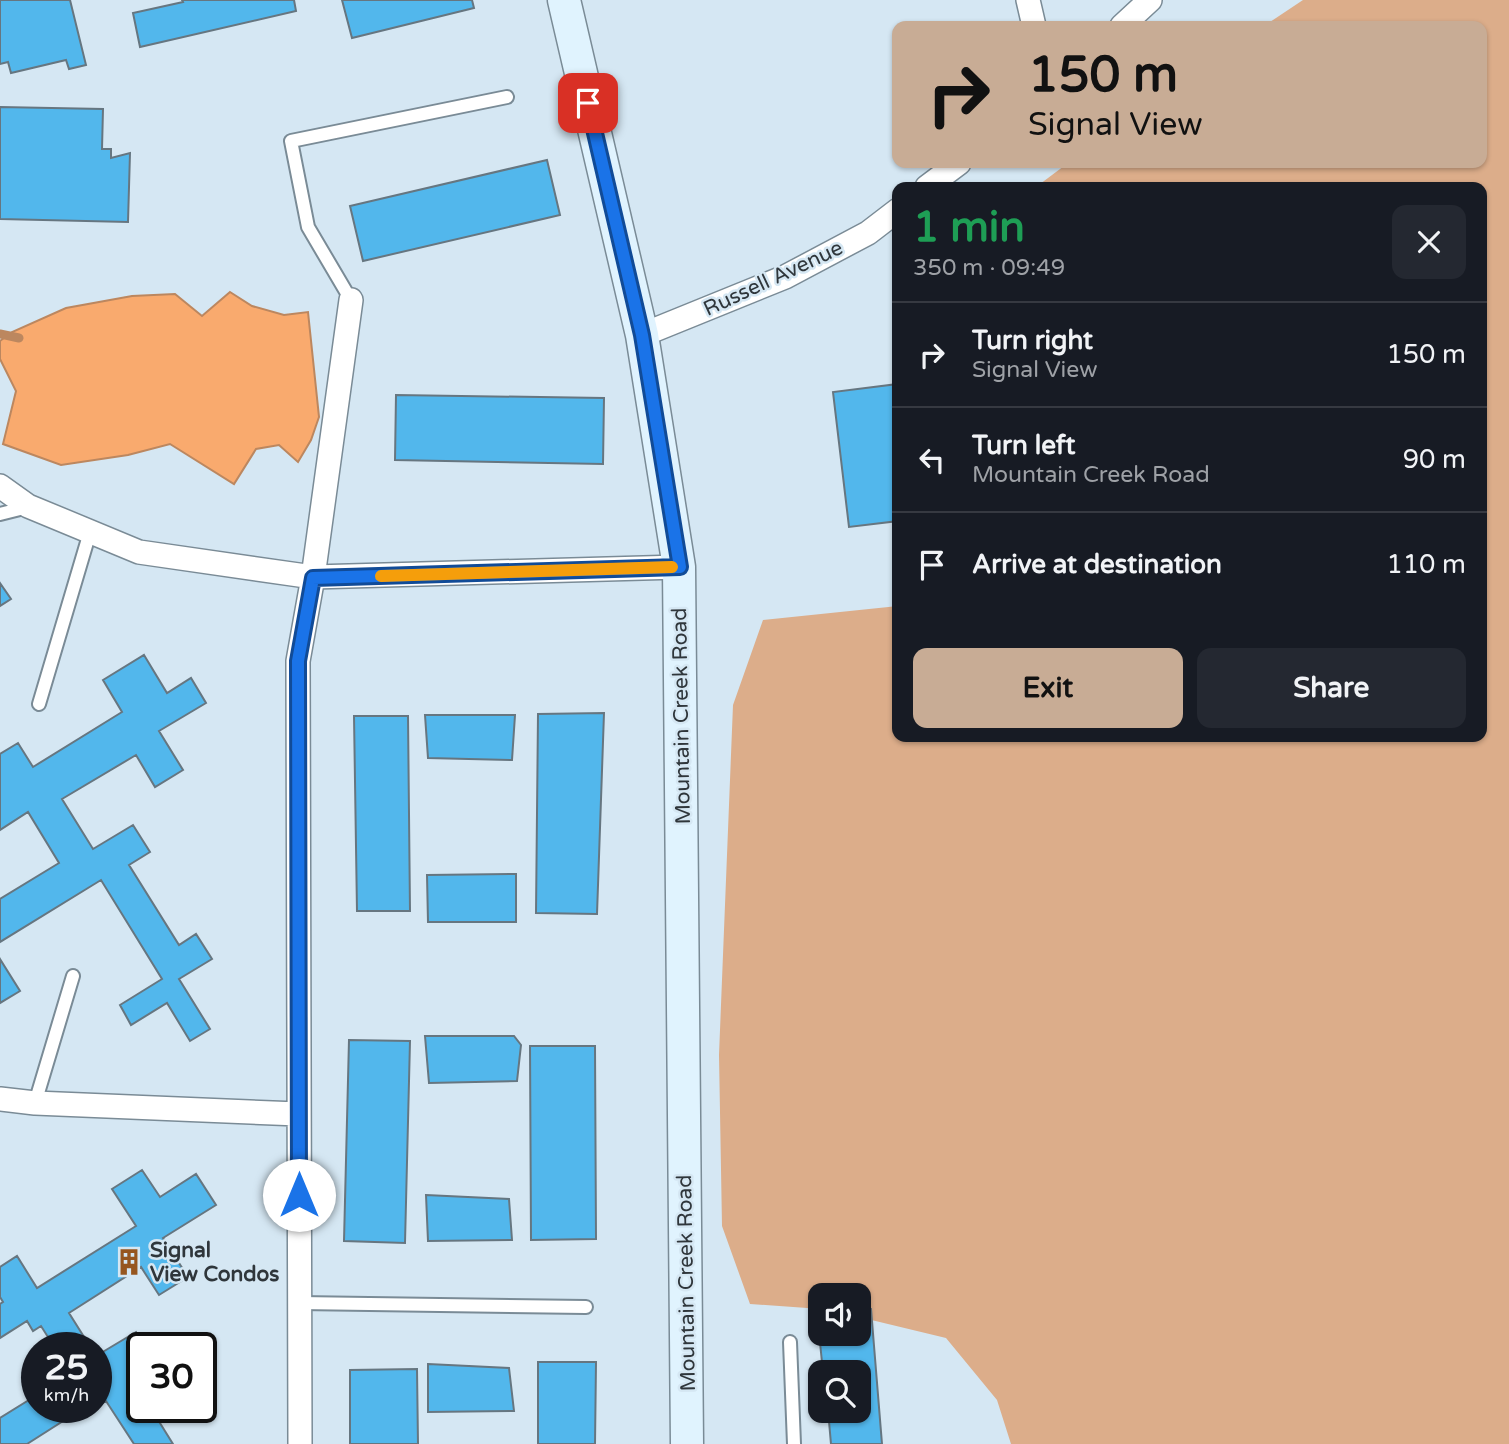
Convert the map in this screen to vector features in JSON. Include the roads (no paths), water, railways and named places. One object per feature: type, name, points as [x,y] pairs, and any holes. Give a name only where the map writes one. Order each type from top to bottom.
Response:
[{"type":"main road","name":"Mountain Creek Road","points":[[564,0],[642,335],[680,567],[687,1444]]},
{"type":"street","points":[[1028,0],[1033,21]]},
{"type":"street","points":[[1127,21],[1150,0]]},
{"type":"street","points":[[934,182],[952,168]]},
{"type":"street","name":"Russell Avenue","points":[[642,335],[785,277],[868,233],[892,215]]},
{"type":"street","points":[[300,1444],[298,661],[313,578],[351,300]]},
{"type":"street","points":[[0,486],[28,506],[139,552],[313,578],[680,567]]},
{"type":"street","points":[[0,1099],[35,1103],[298,1114]]},
{"type":"lane","points":[[351,300],[308,227],[291,141],[507,97]]},
{"type":"lane","points":[[0,514],[28,506]]},
{"type":"lane","points":[[39,704],[90,532]]},
{"type":"lane","points":[[35,1103],[72,976]]},
{"type":"lane","points":[[299,1303],[586,1307]]},
{"type":"lane","points":[[790,1342],[794,1444]]},
{"type":"waterway","points":[[0,334],[19,338]]},
{"type":"place","name":"Signal View Condos","points":[[129,1262]]}]
